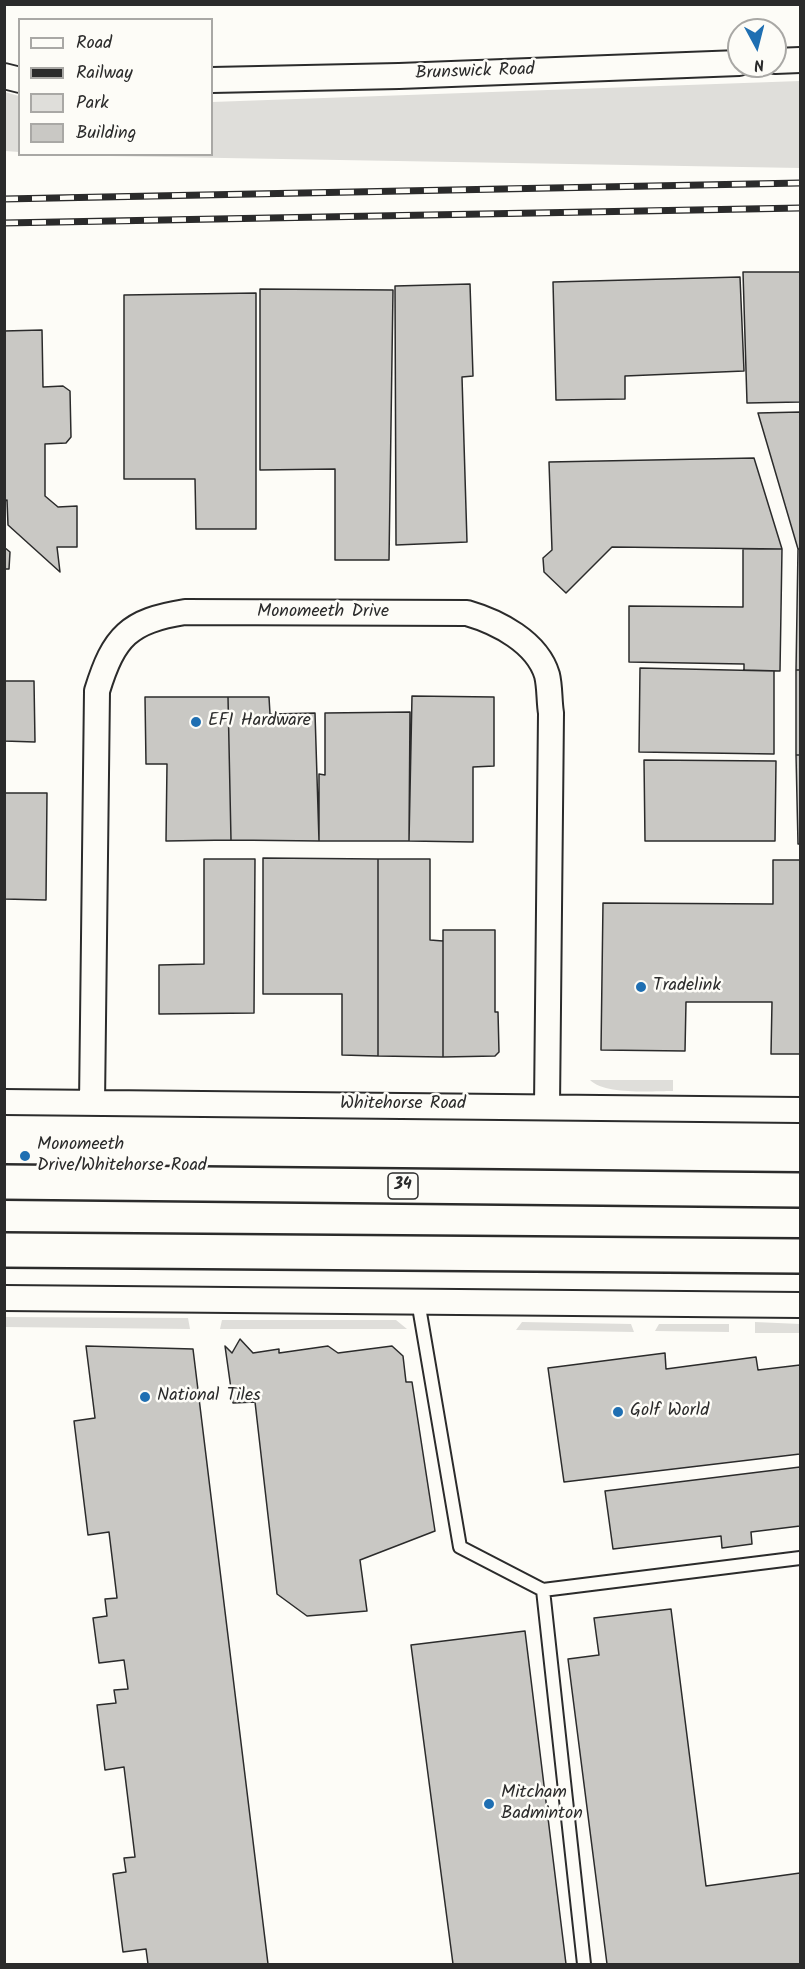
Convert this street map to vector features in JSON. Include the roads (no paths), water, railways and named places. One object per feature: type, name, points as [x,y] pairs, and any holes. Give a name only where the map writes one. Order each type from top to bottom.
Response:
[{"type":"highway","name":"34","points":[[4,1182],[801,1190]]},
{"type":"highway","points":[[4,1250],[801,1256]]},
{"type":"street","name":"Brunswick Road","points":[[213,80],[399,76],[727,63]]},
{"type":"street","name":"Monomeeth Drive","points":[[92,1103],[97,691],[107,659],[126,633],[153,617],[197,612],[467,614],[501,626],[529,647],[540,659],[547,676],[551,713],[547,1106]]},
{"type":"street","name":"Whitehorse Road","points":[[4,1102],[801,1110]]},
{"type":"street","points":[[4,1298],[801,1305]]},
{"type":"lane","points":[[418,1301],[460,1547],[543,1590],[801,1558]]},
{"type":"lane","points":[[543,1590],[584,1965]]},
{"type":"railway","points":[[4,199],[800,183]]},
{"type":"railway","points":[[4,223],[800,208]]},
{"type":"place","name":"EFI Hardware","points":[[196,722]]},
{"type":"place","name":"Tradelink","points":[[641,987]]},
{"type":"place","name":"Monomeeth Drive/Whitehorse Road","points":[[25,1156]]},
{"type":"place","name":"National Tiles","points":[[145,1397]]},
{"type":"place","name":"Golf World","points":[[618,1412]]},
{"type":"place","name":"Mitcham Badminton","points":[[489,1804]]}]
